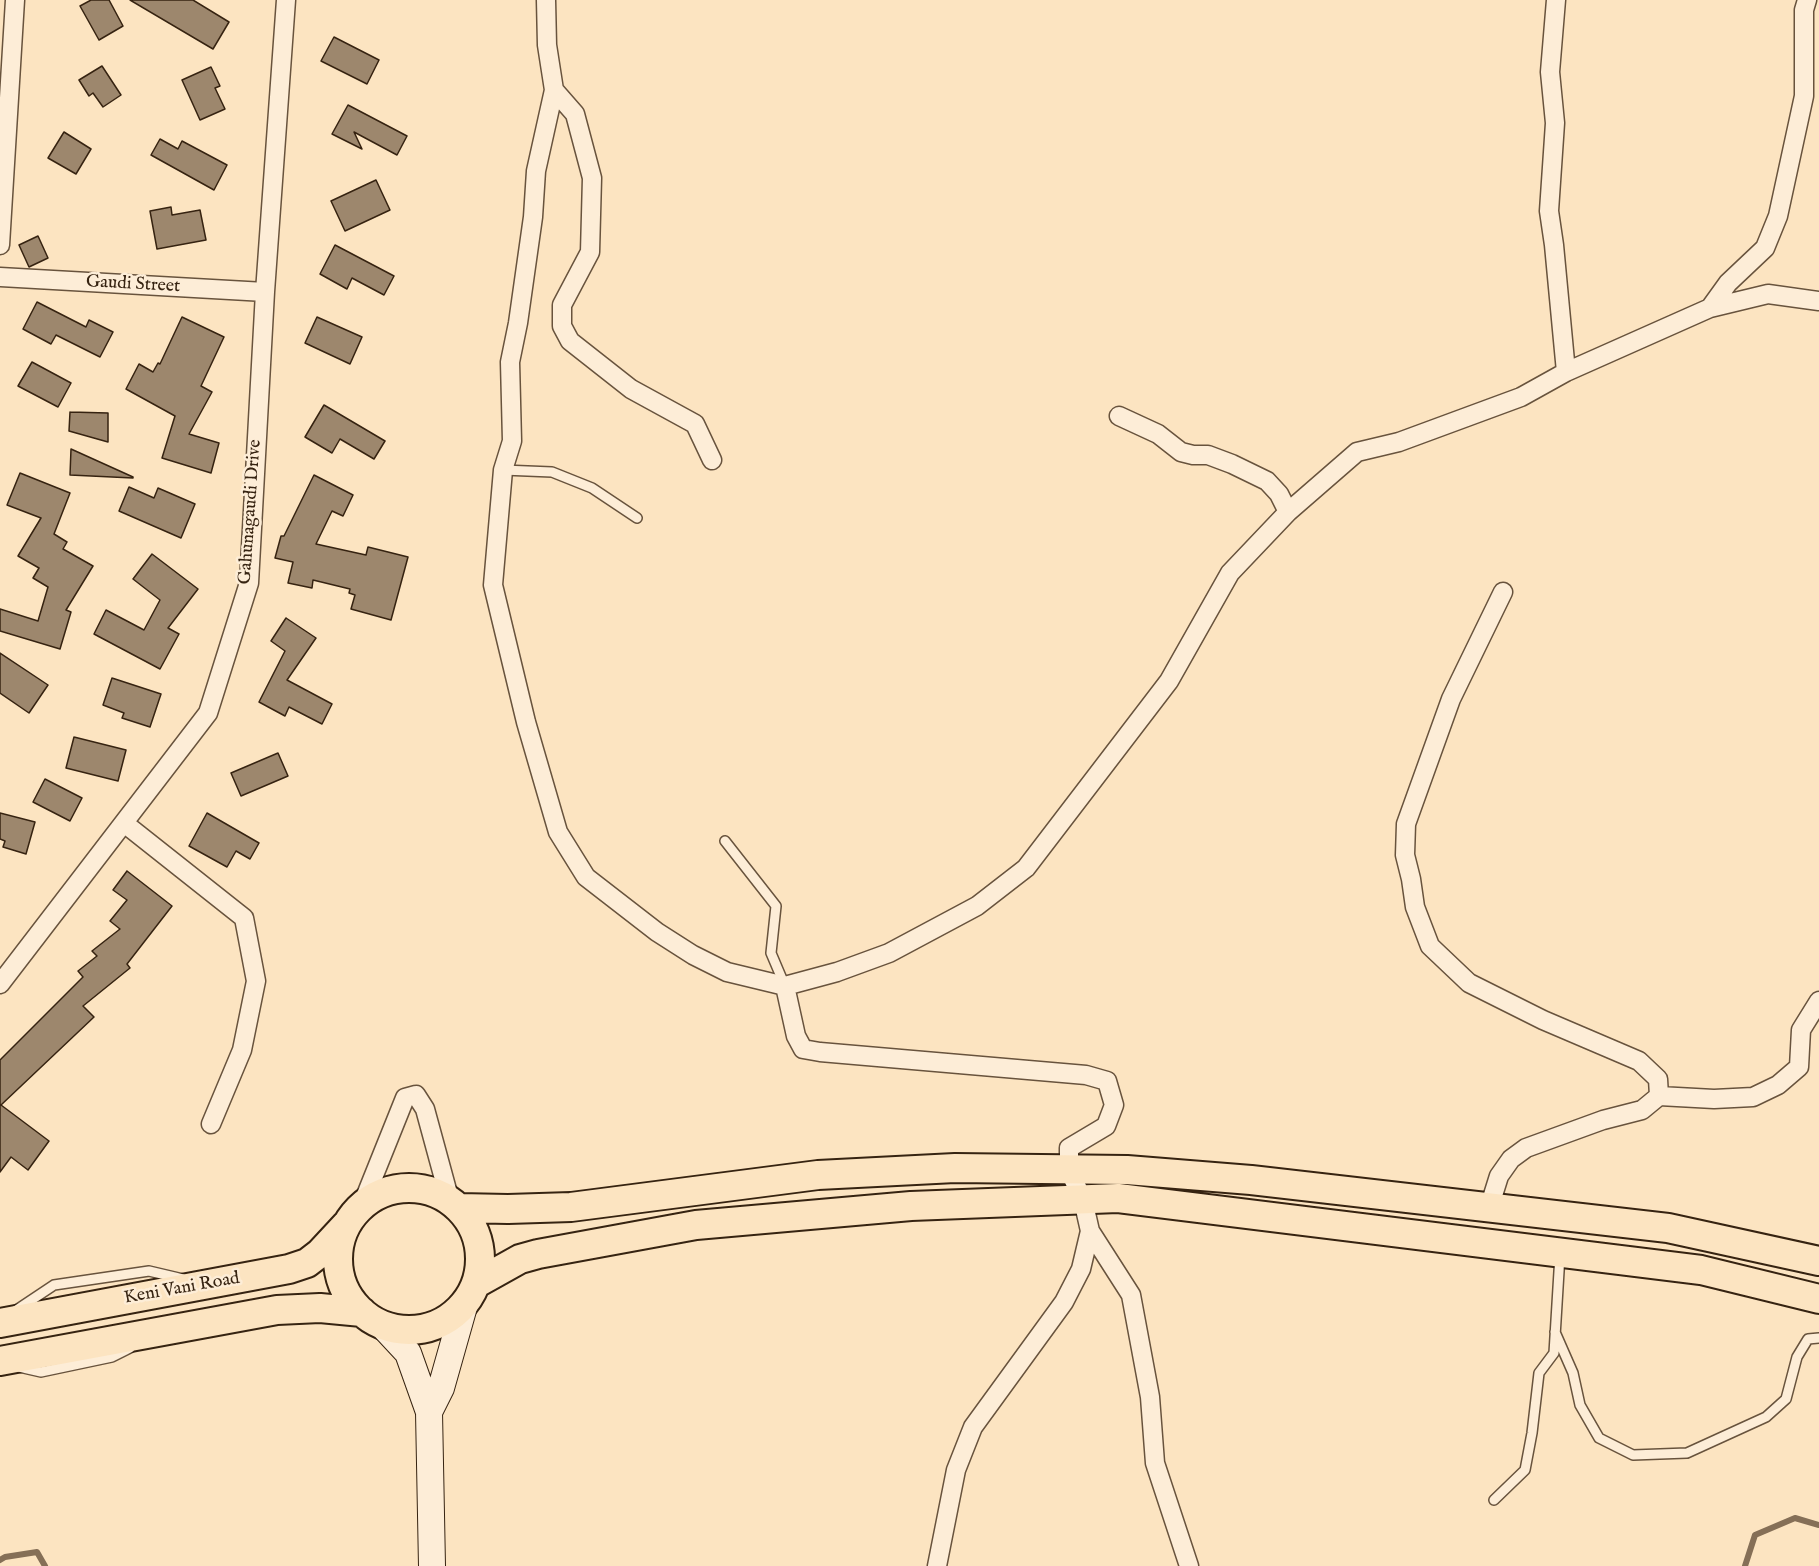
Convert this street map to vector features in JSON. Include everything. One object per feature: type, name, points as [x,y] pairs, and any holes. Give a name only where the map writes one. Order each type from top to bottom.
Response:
[{"type":"main road","points":[[454,1204],[508,1209],[571,1207],[818,1175],[956,1168],[1127,1170],[1251,1180],[1668,1228],[1819,1261]]},
{"type":"main road","points":[[429,1412],[441,1388],[481,1263],[479,1243],[471,1224],[454,1204],[433,1192],[414,1188],[396,1189],[378,1195],[355,1215],[339,1246],[339,1270],[347,1293],[408,1353],[429,1412],[432,1566]]},
{"type":"main road","points":[[371,1318],[403,1330],[427,1328],[448,1319],[471,1293],[520,1259],[696,1225],[911,1206],[1118,1198],[1701,1270],[1819,1299]]},
{"type":"main road","name":"Keni Vani Road","points":[[0,1321],[289,1269],[307,1263],[320,1253],[355,1215]]},
{"type":"main road","name":"Keni Vani Road","points":[[0,1362],[277,1310],[320,1308],[371,1318]]},
{"type":"street","points":[[0,245],[7,20],[15,0]]},
{"type":"street","name":"Gahunagaudi Drive","points":[[0,984],[208,713],[249,583],[286,0]]},
{"type":"street","points":[[546,0],[547,45],[554,90],[536,171],[533,217],[510,362],[512,441],[503,471],[493,585],[526,722],[558,832],[586,877],[657,932],[693,955],[726,972],[785,986],[837,972],[889,953],[977,906],[1026,868],[1169,681],[1230,573],[1288,512],[1357,452],[1399,442],[1521,397],[1566,372],[1710,308],[1768,294],[1819,301]]},
{"type":"street","points":[[1556,0],[1550,72],[1555,123],[1549,211],[1566,372]]},
{"type":"street","points":[[1710,308],[1728,283],[1765,248],[1778,216],[1804,96],[1804,10],[1807,0]]},
{"type":"street","points":[[554,90],[575,114],[592,178],[590,252],[562,305],[562,326],[570,341],[631,389],[695,424],[712,460]]},
{"type":"street","name":"Gaudi Street","points":[[0,277],[266,292]]},
{"type":"street","points":[[1119,416],[1158,434],[1181,452],[1208,455],[1267,481],[1279,494],[1288,512]]},
{"type":"street","points":[[1503,592],[1451,699],[1406,824],[1405,855],[1412,879],[1415,907],[1430,946],[1469,982],[1543,1020],[1639,1061],[1658,1079],[1659,1096]]},
{"type":"street","points":[[124,823],[244,918],[256,981],[242,1050],[211,1124]]},
{"type":"street","points":[[785,986],[793,1013],[796,1036],[803,1049],[1086,1075],[1107,1081],[1114,1105],[1106,1126],[1069,1148],[1069,1170],[1083,1200],[1090,1231],[1131,1295],[1150,1397],[1155,1463],[1189,1566]]},
{"type":"street","points":[[1489,1208],[1499,1176],[1511,1159],[1526,1148],[1603,1120],[1642,1110],[1659,1096],[1714,1099],[1753,1097],[1778,1085],[1799,1067],[1800,1030],[1819,1001]]},
{"type":"street","points":[[355,1215],[405,1098],[416,1095],[425,1109],[454,1204]]},
{"type":"street","points":[[937,1566],[956,1470],[973,1427],[1064,1302],[1081,1269],[1090,1231]]},
{"type":"lane","points":[[503,471],[552,472],[592,488],[637,518]]},
{"type":"lane","points":[[725,841],[776,906],[771,953],[785,986]]},
{"type":"lane","points":[[1494,1500],[1525,1470],[1539,1373],[1554,1353],[1561,1253]]},
{"type":"lane","points":[[1555,1332],[1573,1373],[1580,1406],[1599,1438],[1632,1455],[1687,1452],[1766,1417],[1786,1400],[1797,1357],[1808,1339],[1819,1338]]},
{"type":"building","points":[[91,0],[109,0],[123,26],[99,40],[80,6]]},
{"type":"building","points":[[130,0],[193,0],[229,22],[213,49]]},
{"type":"building","points":[[334,37],[379,60],[367,84],[321,61]]},
{"type":"building","points":[[102,66],[121,95],[103,107],[93,93],[89,96],[79,80]]},
{"type":"building","points":[[211,67],[220,86],[215,88],[225,109],[200,120],[182,80]]},
{"type":"building","points":[[348,105],[407,136],[397,155],[354,132],[362,149],[332,134]]},
{"type":"building","points":[[64,132],[91,149],[76,174],[48,158]]},
{"type":"building","points":[[160,139],[178,149],[182,141],[227,165],[214,190],[151,155]]},
{"type":"building","points":[[376,180],[390,210],[345,231],[331,201]]},
{"type":"building","points":[[171,207],[172,215],[200,210],[206,240],[157,249],[150,211]]},
{"type":"building","points":[[38,236],[48,258],[29,267],[19,245]]},
{"type":"building","points":[[335,245],[394,276],[384,295],[352,278],[347,289],[320,274]]},
{"type":"building","points":[[37,302],[86,327],[89,320],[113,332],[100,357],[56,335],[51,344],[23,329]]},
{"type":"building","points":[[182,317],[224,337],[201,386],[212,392],[189,434],[219,443],[211,473],[162,458],[175,416],[126,389],[139,364],[153,372],[158,363],[160,364]]},
{"type":"building","points":[[317,317],[362,337],[350,364],[305,343]]},
{"type":"building","points":[[32,362],[71,383],[58,407],[18,386]]},
{"type":"building","points":[[324,405],[385,441],[374,459],[340,439],[332,453],[305,437]]},
{"type":"building","points":[[70,412],[108,413],[108,442],[69,431]]},
{"type":"building","points":[[71,449],[133,477],[133,478],[70,475]]},
{"type":"building","points":[[20,473],[70,493],[54,534],[67,542],[63,549],[93,566],[66,610],[71,612],[60,649],[0,631],[0,609],[38,621],[48,587],[33,578],[39,568],[18,556],[41,518],[7,505]]},
{"type":"building","points":[[314,475],[353,495],[343,516],[332,511],[316,544],[366,555],[368,547],[408,557],[391,620],[351,609],[355,595],[349,593],[350,589],[313,580],[312,588],[288,583],[293,562],[275,558],[281,536],[284,536]]},
{"type":"building","points":[[129,487],[154,498],[158,488],[195,504],[181,538],[119,511]]},
{"type":"building","points":[[152,554],[198,589],[168,628],[179,634],[160,669],[94,634],[106,610],[144,630],[160,600],[133,579]]},
{"type":"building","points":[[286,618],[316,638],[287,680],[332,704],[322,724],[289,707],[285,716],[259,702],[285,651],[271,641]]},
{"type":"building","points":[[0,653],[48,685],[29,713],[0,693]]},
{"type":"building","points":[[112,678],[161,694],[150,727],[122,718],[124,713],[103,705]]},
{"type":"building","points":[[74,737],[126,750],[118,781],[66,768]]},
{"type":"building","points":[[278,753],[288,776],[241,796],[231,773]]},
{"type":"building","points":[[45,779],[82,798],[70,821],[33,802]]},
{"type":"building","points":[[0,813],[35,822],[26,854],[3,847],[5,841],[0,839]]},
{"type":"building","points":[[207,813],[259,843],[250,859],[236,851],[227,867],[189,846]]},
{"type":"building","points":[[127,871],[172,906],[127,964],[130,968],[83,1006],[94,1017],[1,1105],[49,1141],[28,1170],[11,1157],[0,1172],[0,1060],[83,977],[78,971],[97,956],[92,951],[120,929],[110,921],[127,900],[113,890]]},
{"type":"waterway","points":[[1745,1566],[1755,1535],[1795,1518],[1819,1525]]},
{"type":"waterway","points":[[0,1560],[5,1557],[37,1552],[45,1566]]}]
